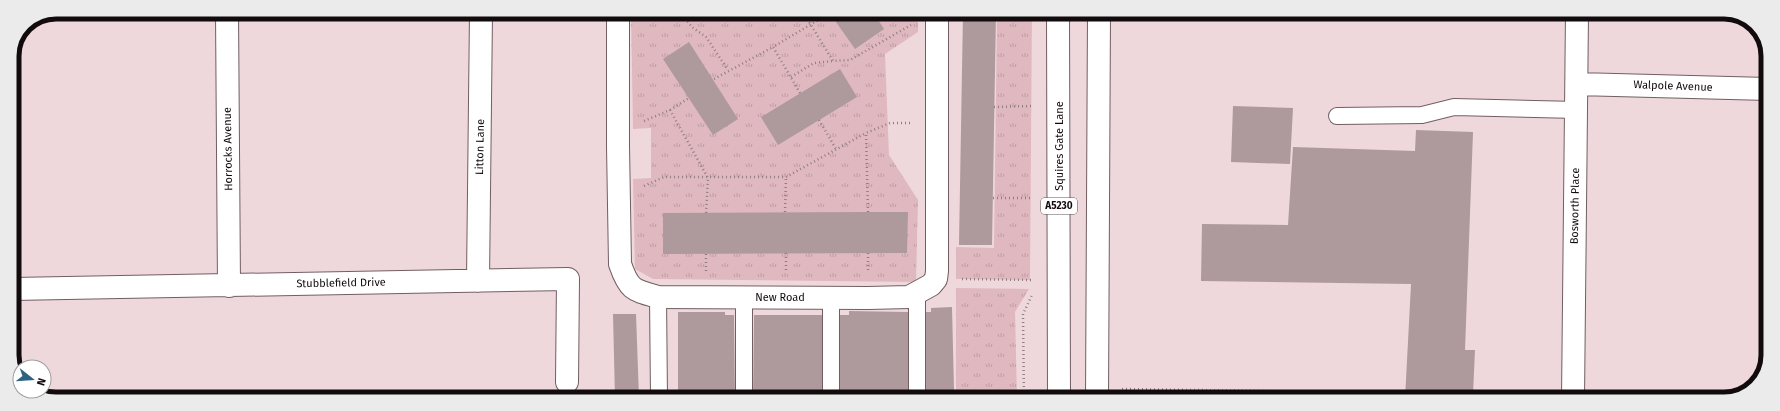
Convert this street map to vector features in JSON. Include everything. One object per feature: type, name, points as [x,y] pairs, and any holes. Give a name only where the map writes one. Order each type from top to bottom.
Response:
[{"type":"street","name":"Horrocks Avenue","points":[[227,19],[229,286]]},
{"type":"street","name":"Litton Lane","points":[[478,281],[481,19]]},
{"type":"street","name":"New Road","points":[[618,19],[618,188],[620,264],[625,278],[634,290],[658,297],[831,298],[909,297],[931,285],[936,279],[937,19]]},
{"type":"street","name":"Squires Gate Lane","points":[[1058,19],[1059,392]]},
{"type":"street","points":[[1098,392],[1099,19]]},
{"type":"street","name":"Bosworth Place","points":[[1573,392],[1577,19]]},
{"type":"street","name":"Walpole Avenue","points":[[1577,84],[1761,89]]},
{"type":"street","name":"Stubblefield Drive","points":[[19,289],[568,280],[567,382]]},
{"type":"lane","points":[[1337,116],[1422,115],[1454,107],[1576,110]]},
{"type":"lane","points":[[917,294],[917,392]]},
{"type":"lane","points":[[658,297],[658,392]]},
{"type":"lane","points":[[744,297],[744,392]]},
{"type":"lane","points":[[831,298],[831,392]]},
{"type":"path","points":[[686,19],[692,27],[706,37],[728,70]]},
{"type":"path","points":[[807,19],[833,61]]},
{"type":"path","points":[[714,80],[728,70],[773,47],[819,19]]},
{"type":"path","points":[[791,77],[814,63],[850,60],[918,21],[926,19]]},
{"type":"path","points":[[773,47],[800,93]]},
{"type":"path","points":[[618,123],[639,123],[670,110],[689,98]]},
{"type":"path","points":[[994,107],[1059,106]]},
{"type":"path","points":[[670,110],[708,178],[706,214]]},
{"type":"path","points":[[819,120],[836,149]]},
{"type":"path","points":[[618,188],[641,187],[664,177],[786,177],[866,133],[890,123],[937,122]]},
{"type":"path","points":[[866,133],[868,212]]},
{"type":"path","points":[[785,212],[786,177]]},
{"type":"path","points":[[993,198],[1031,198]]},
{"type":"path","points":[[956,279],[1030,280]]},
{"type":"path","points":[[1128,389],[1268,392]]},
{"type":"green space","points":[[631,19],[918,19],[918,32],[885,54],[889,155],[918,200],[916,282],[653,279],[635,269],[633,179],[651,178],[651,128],[633,129]]},
{"type":"green space","points":[[997,19],[1032,19],[1030,280],[956,279],[956,247],[994,248]]},
{"type":"green space","points":[[956,288],[1029,289],[1015,312],[1017,392],[956,392]]},
{"type":"building","points":[[834,19],[878,19],[884,29],[855,49]]},
{"type":"building","points":[[963,19],[996,19],[992,245],[959,245]]},
{"type":"building","points":[[689,42],[738,119],[713,135],[663,59]]},
{"type":"building","points":[[840,69],[857,97],[778,145],[761,117]]},
{"type":"building","points":[[1233,106],[1293,108],[1290,164],[1231,162]]},
{"type":"building","points":[[1416,130],[1473,132],[1465,350],[1475,350],[1473,392],[1405,392],[1411,284],[1201,281],[1202,224],[1288,225],[1293,147],[1415,151]]},
{"type":"building","points":[[908,212],[907,253],[663,254],[663,213]]},
{"type":"building","points":[[952,307],[954,390],[926,391],[926,312],[931,312],[931,308]]},
{"type":"building","points":[[849,311],[908,312],[908,391],[840,392],[840,315],[849,315]]},
{"type":"building","points":[[678,312],[725,312],[725,315],[734,315],[735,392],[678,392]]},
{"type":"building","points":[[613,314],[636,314],[639,392],[615,392]]},
{"type":"building","points":[[754,315],[822,315],[822,392],[753,392]]}]
